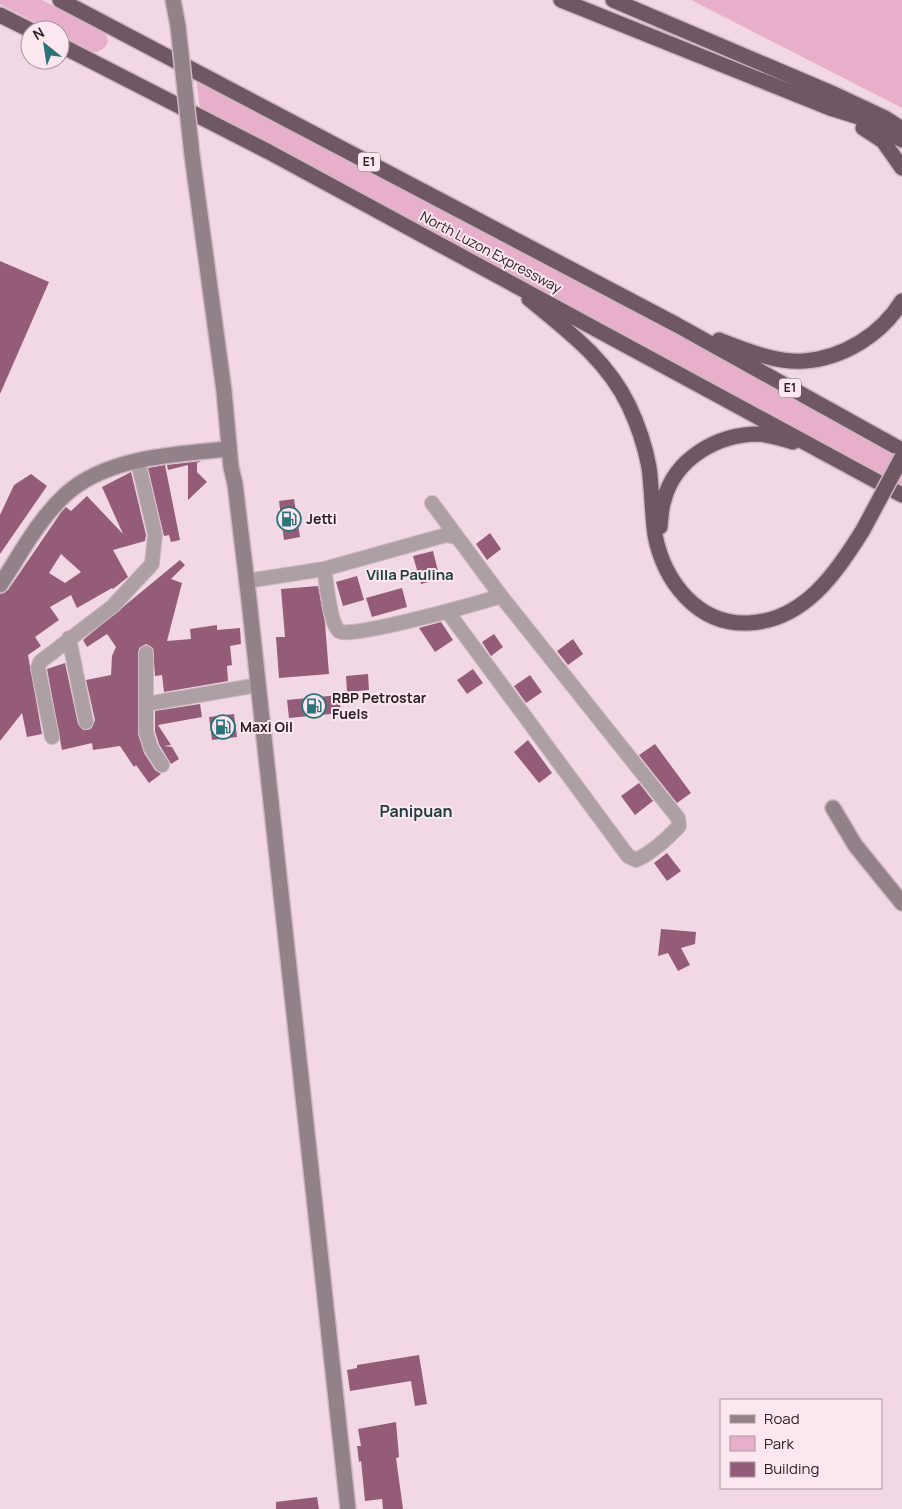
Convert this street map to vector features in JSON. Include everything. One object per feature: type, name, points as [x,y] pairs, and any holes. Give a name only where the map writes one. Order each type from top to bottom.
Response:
[{"type":"highway","name":"North Luzon Expressway","points":[[60,0],[677,326],[902,450]]},
{"type":"highway","points":[[561,0],[830,108],[862,118],[902,139]]},
{"type":"highway","points":[[613,0],[886,118],[902,129]]},
{"type":"highway","points":[[0,15],[20,25]]},
{"type":"highway","name":"North Luzon Expressway","points":[[70,50],[269,152],[501,276],[902,495]]},
{"type":"highway","points":[[830,108],[883,141],[902,168]]},
{"type":"highway","points":[[872,112],[902,139]]},
{"type":"highway","points":[[501,276],[577,338],[600,361],[620,389],[640,431],[648,466],[653,521],[659,550],[672,580],[682,595],[694,607],[722,620],[738,624],[771,620],[804,604],[829,579],[863,530],[902,458]]},
{"type":"highway","points":[[677,326],[769,356],[803,361],[837,355],[868,337],[894,314],[902,300]]},
{"type":"highway","points":[[659,550],[664,500],[668,489],[678,472],[690,460],[716,442],[731,437],[762,434],[795,443],[854,468]]},
{"type":"main road","points":[[174,0],[192,155],[224,391],[229,449],[258,685],[348,1509]]},
{"type":"main road","points":[[178,26],[180,0]]},
{"type":"main road","points":[[0,586],[45,517],[67,494],[89,479],[122,465],[156,456],[229,449]]},
{"type":"main road","points":[[833,808],[855,845],[902,903]]},
{"type":"street","points":[[52,737],[38,668],[40,662],[113,606],[152,564],[155,534],[138,462]]},
{"type":"street","points":[[432,503],[501,596],[678,818],[678,826],[644,856],[636,860],[628,856],[447,611]]},
{"type":"street","points":[[246,581],[324,568],[446,535],[456,537]]},
{"type":"street","points":[[324,568],[333,620],[337,630],[342,634],[354,634],[501,596]]},
{"type":"street","points":[[69,638],[86,722]]},
{"type":"street","points":[[146,653],[148,741],[162,765]]},
{"type":"street","points":[[146,704],[258,685]]},
{"type":"green space","points":[[0,0],[42,0],[101,30],[106,34],[108,42],[102,50],[92,52],[70,40],[70,20],[31,20],[0,4]]},
{"type":"green space","points":[[691,0],[902,0],[902,108]]},
{"type":"green space","points":[[196,78],[475,224],[902,457],[902,487],[464,249],[200,109]]},
{"type":"building","points":[[0,261],[49,282],[0,394]]},
{"type":"building","points":[[201,461],[197,463],[197,472],[207,482],[188,500],[188,465],[168,470],[167,465]]},
{"type":"building","points":[[165,465],[180,540],[171,542],[169,535],[164,536],[148,468]]},
{"type":"building","points":[[131,472],[146,535],[145,541],[113,550],[128,577],[113,589],[77,608],[71,595],[50,607],[59,620],[35,637],[41,646],[28,655],[42,734],[27,737],[22,713],[0,741],[0,594],[8,590],[62,511],[66,507],[71,511],[87,496],[123,534],[102,487]],"holes":[[[61,554],[81,572],[65,583],[49,573]]]},
{"type":"building","points":[[31,474],[47,486],[0,554],[0,515],[14,485]]},
{"type":"building","name":"Jetti","points":[[294,499],[300,537],[284,540],[279,501]]},
{"type":"building","points":[[490,533],[501,549],[487,560],[476,544]]},
{"type":"building","points":[[433,551],[440,579],[421,584],[413,556]]},
{"type":"building","points":[[180,560],[185,565],[171,579],[182,583],[167,641],[191,639],[190,629],[217,625],[217,630],[240,628],[241,644],[230,646],[232,665],[227,666],[228,681],[164,692],[162,675],[155,676],[153,648],[146,644],[139,648],[138,734],[144,753],[155,770],[161,774],[149,783],[136,765],[134,767],[120,746],[93,750],[92,743],[62,750],[47,669],[65,663],[78,724],[84,730],[91,729],[95,720],[86,680],[111,675],[112,656],[116,647],[107,634],[87,647],[83,640]]},
{"type":"building","points":[[357,576],[364,600],[343,606],[336,582]]},
{"type":"building","points":[[318,586],[325,623],[329,674],[279,678],[276,637],[285,637],[281,589]]},
{"type":"building","points":[[402,588],[407,607],[372,617],[366,598]]},
{"type":"building","points":[[441,622],[453,640],[435,652],[419,628]]},
{"type":"building","points":[[494,634],[503,647],[491,656],[482,642]]},
{"type":"building","points":[[573,639],[583,654],[568,665],[557,651]]},
{"type":"building","points":[[473,669],[483,683],[467,694],[457,680]]},
{"type":"building","points":[[368,674],[369,690],[347,692],[346,676]]},
{"type":"building","points":[[530,675],[542,692],[526,703],[514,686]]},
{"type":"building","name":"RBP Petrostar Fuels","points":[[339,695],[341,713],[289,718],[287,700]]},
{"type":"building","points":[[200,704],[202,717],[158,725],[171,745],[164,746],[172,747],[179,759],[171,764],[159,744],[155,731],[155,711]]},
{"type":"building","name":"Maxi Oil","points":[[234,714],[237,737],[212,740],[209,717]]},
{"type":"building","points":[[528,740],[552,773],[539,783],[514,752]]},
{"type":"building","points":[[655,744],[691,793],[677,803],[639,755]]},
{"type":"building","points":[[639,783],[653,801],[635,815],[621,796]]},
{"type":"building","points":[[667,853],[681,871],[667,881],[654,863]]},
{"type":"building","points":[[661,929],[696,932],[695,944],[681,948],[690,965],[678,971],[668,953],[658,956]]},
{"type":"building","points":[[419,1355],[427,1404],[415,1406],[411,1381],[350,1391],[347,1370],[357,1368],[357,1365]]},
{"type":"building","points":[[396,1422],[399,1457],[396,1458],[403,1509],[383,1509],[382,1499],[365,1501],[361,1461],[359,1462],[357,1446],[361,1446],[358,1429]]},
{"type":"building","points":[[317,1497],[319,1509],[276,1509],[276,1502]]},
{"type":"place","name":"Jetti","points":[[289,519]]},
{"type":"place","name":"RBP Petrostar Fuels","points":[[314,706]]},
{"type":"place","name":"Maxi Oil","points":[[223,727]]},
{"type":"district","name":"Villa Paulina","points":[[410,575]]},
{"type":"district","name":"Panipuan","points":[[416,811]]}]
